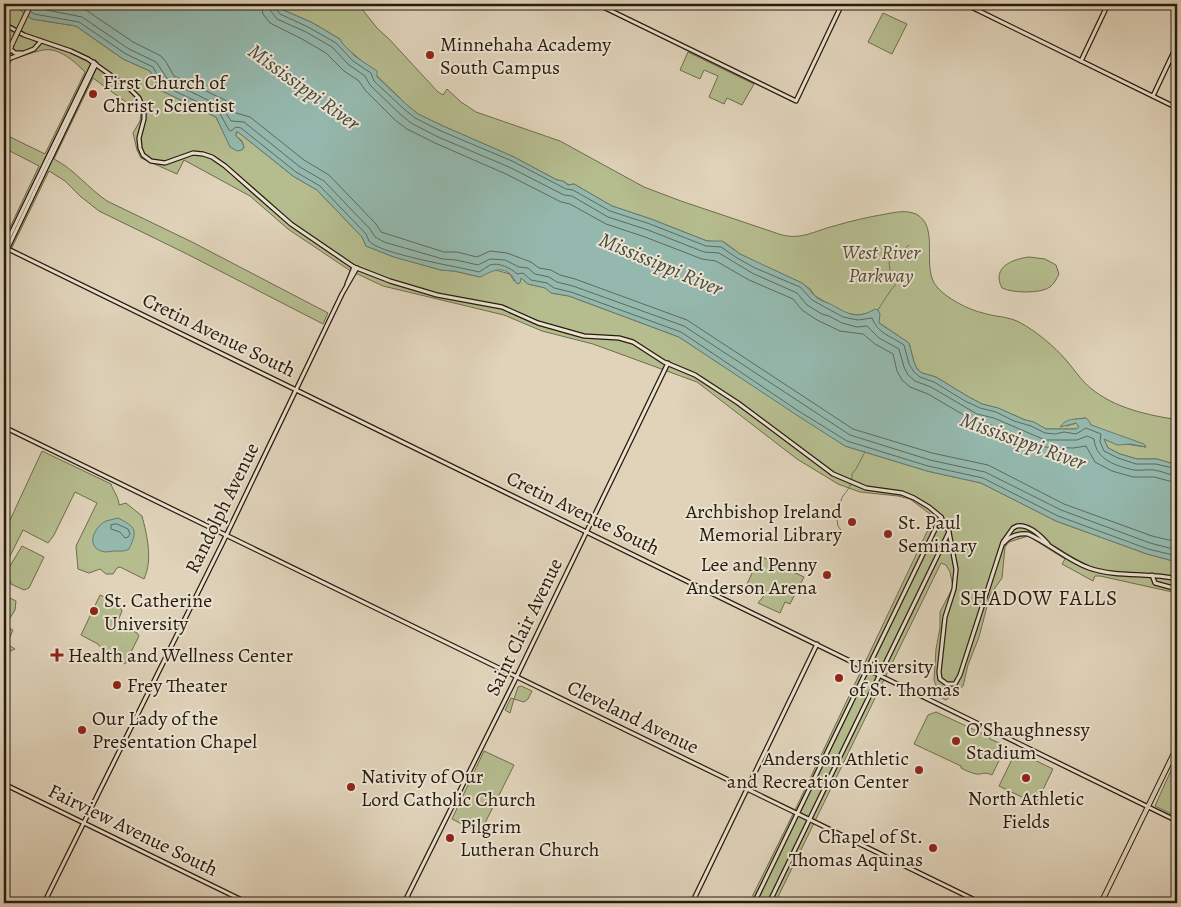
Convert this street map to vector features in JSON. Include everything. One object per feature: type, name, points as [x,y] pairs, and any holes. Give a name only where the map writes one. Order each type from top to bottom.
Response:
[{"type":"main road","points":[[4,60],[31,4]]},
{"type":"main road","points":[[1101,903],[1177,747]]},
{"type":"street","points":[[597,4],[796,101],[842,4]]},
{"type":"street","points":[[965,4],[1177,108]]},
{"type":"street","points":[[1081,61],[1108,4]]},
{"type":"street","points":[[4,24],[24,35],[79,54],[124,83],[139,98],[144,115],[139,145],[143,155],[148,160],[164,163],[192,154],[203,154],[212,157],[225,166],[291,224],[355,267],[413,289],[502,307],[538,322],[584,336],[619,338],[634,342],[668,363],[690,372],[738,403],[827,470],[842,479],[859,486],[891,491],[914,498],[929,507],[941,517],[949,532],[956,577],[946,613],[939,672],[940,679],[948,684],[955,684],[960,675],[1002,548],[1006,540],[1011,537],[1022,533],[1032,535],[1091,568],[1126,575],[1152,575],[1177,579]]},
{"type":"street","points":[[4,60],[34,49],[41,41]]},
{"type":"street","points":[[1153,96],[1177,45]]},
{"type":"street","points":[[11,47],[14,53],[22,53]]},
{"type":"street","points":[[4,256],[5,248],[95,63]]},
{"type":"street","name":"Cretin Avenue South","points":[[5,248],[1177,821]]},
{"type":"street","name":"Randolph Avenue","points":[[44,903],[226,535],[355,267]]},
{"type":"street","name":"Saint Clair Avenue","points":[[404,903],[517,676],[668,363]]},
{"type":"street","name":"Cleveland Avenue","points":[[4,427],[980,903]]},
{"type":"street","points":[[754,903],[941,517]]},
{"type":"street","points":[[1002,548],[1003,542],[1013,528],[1021,525],[1028,527],[1048,544]]},
{"type":"street","points":[[769,903],[949,532]]},
{"type":"street","points":[[1152,575],[1155,583],[1177,589]]},
{"type":"street","points":[[692,903],[818,644]]},
{"type":"street","name":"Fairview Avenue South","points":[[4,784],[248,903]]},
{"type":"green space","points":[[4,4],[9,7],[15,6],[32,19],[76,26],[123,59],[150,71],[160,90],[216,117],[225,135],[242,150],[244,147],[242,141],[236,136],[236,132],[293,176],[317,190],[362,237],[366,246],[394,257],[441,270],[480,277],[492,269],[510,274],[514,281],[521,278],[528,284],[546,288],[551,293],[569,296],[679,337],[845,446],[927,471],[981,483],[1056,521],[1147,554],[1177,562],[1177,593],[1100,576],[1095,576],[1093,581],[1062,564],[1065,559],[1028,536],[1009,542],[1005,547],[1002,578],[990,595],[963,686],[946,700],[936,695],[937,688],[934,680],[940,612],[953,587],[950,572],[946,565],[941,563],[775,903],[749,903],[934,517],[910,499],[860,492],[838,484],[797,459],[697,382],[593,344],[542,331],[504,315],[383,286],[349,270],[288,229],[250,196],[184,160],[177,174],[141,158],[133,133],[140,121],[141,113],[93,78],[54,159],[62,163],[107,201],[192,242],[328,313],[323,324],[99,211],[65,181],[49,171],[4,264],[4,240],[39,166],[4,148],[4,134],[45,154],[85,72],[61,53],[43,50],[12,59],[4,76]]},
{"type":"green space","name":"West River Parkway","points":[[278,4],[358,4],[377,28],[443,95],[447,89],[476,112],[560,141],[644,187],[779,234],[787,236],[807,235],[847,222],[879,215],[901,212],[916,214],[923,220],[927,228],[932,279],[941,291],[958,303],[971,309],[1015,320],[1032,330],[1056,349],[1086,384],[1105,398],[1138,412],[1173,419],[1177,430],[1177,465],[1157,459],[1137,459],[1108,448],[1104,439],[1146,447],[1091,425],[1086,418],[1075,419],[1066,426],[1077,423],[1079,428],[1076,429],[1046,429],[998,408],[982,404],[936,377],[922,373],[917,369],[909,343],[878,322],[873,310],[869,313],[858,315],[845,313],[815,296],[802,283],[740,254],[724,242],[707,241],[612,206],[574,184],[569,185],[557,180],[514,157],[418,114],[342,44],[340,39],[311,22],[283,10]]},
{"type":"green space","points":[[883,13],[907,24],[892,54],[868,42]]},
{"type":"green space","points":[[688,52],[754,84],[742,105],[727,98],[724,104],[709,97],[718,76],[704,70],[700,79],[680,70]]},
{"type":"green space","points":[[1029,257],[1045,259],[1056,265],[1059,274],[1053,284],[1040,291],[1033,292],[1012,291],[1002,288],[999,281],[1001,269],[1011,262]]},
{"type":"green space","points":[[42,451],[111,484],[119,505],[126,503],[142,516],[149,556],[144,579],[120,567],[113,574],[106,574],[100,569],[89,573],[78,569],[76,546],[97,503],[75,492],[54,535],[48,543],[23,530],[4,568],[4,533]]},
{"type":"green space","points":[[22,546],[44,557],[29,588],[24,590],[11,584],[4,576]]},
{"type":"green space","points":[[760,556],[804,577],[790,604],[785,602],[780,613],[758,603],[766,593],[747,584]]},
{"type":"green space","points":[[4,595],[16,601],[15,610],[5,626],[13,630],[7,644],[15,649],[4,654]]},
{"type":"green space","points":[[100,595],[118,603],[122,611],[117,623],[137,633],[139,636],[125,664],[115,660],[114,655],[108,652],[105,654],[98,644],[81,635]]},
{"type":"green space","points":[[521,686],[532,691],[524,702],[514,699],[518,687]]},
{"type":"green space","points":[[511,698],[514,699],[510,713],[505,710]]},
{"type":"green space","name":"O’Shaughnessy Stadium","points":[[936,712],[1006,746],[992,775],[970,772],[914,744],[928,715]]},
{"type":"green space","points":[[484,751],[514,765],[480,833],[452,819]]},
{"type":"green space","name":"North Athletic Fields","points":[[1016,751],[1053,769],[1036,804],[999,786]]},
{"type":"green space","points":[[1177,757],[1177,817],[1155,806]]},
{"type":"water","name":"Mississippi River","points":[[5,4],[265,4],[267,6],[269,4],[279,4],[283,10],[311,22],[340,39],[356,57],[377,71],[377,77],[418,114],[514,157],[568,185],[574,184],[612,206],[707,241],[722,241],[740,254],[802,283],[818,299],[845,312],[859,315],[875,309],[878,310],[880,314],[879,323],[909,343],[917,369],[922,373],[936,377],[982,404],[1034,422],[1046,429],[1076,429],[1079,427],[1076,423],[1060,427],[1068,420],[1086,418],[1091,425],[1144,444],[1146,447],[1131,444],[1117,445],[1104,439],[1108,448],[1120,454],[1137,459],[1157,459],[1177,465],[1177,562],[1147,554],[1056,521],[981,483],[927,471],[845,446],[679,337],[569,296],[551,293],[545,288],[528,284],[521,278],[520,283],[517,284],[506,271],[498,270],[480,277],[441,270],[394,257],[366,246],[362,237],[317,190],[293,176],[238,132],[236,132],[236,136],[244,147],[242,150],[237,151],[230,147],[216,117],[160,90],[150,71],[123,59],[76,26],[32,19],[15,6],[9,7]]},
{"type":"water","points":[[118,518],[129,524],[134,530],[134,537],[129,549],[107,552],[99,550],[93,543],[94,533],[101,524]]},
{"type":"waterway","points":[[878,310],[897,283],[890,270],[889,262],[909,245]]},
{"type":"waterway","points":[[843,533],[838,526],[836,514],[851,483],[852,474],[865,452]]},
{"type":"place","name":"Minnehaha Academy South Campus","points":[[430,55]]},
{"type":"place","name":"First Church of Christ, Scientist","points":[[93,94]]},
{"type":"place","name":"Archbishop Ireland Memorial Library","points":[[852,522]]},
{"type":"place","name":"St. Paul Seminary","points":[[888,534]]},
{"type":"place","name":"Lee and Penny Anderson Arena","points":[[827,575]]},
{"type":"place","name":"St. Catherine University","points":[[94,611]]},
{"type":"place","name":"Health and Wellness Center","points":[[57,655]]},
{"type":"place","name":"University of St. Thomas","points":[[839,678]]},
{"type":"place","name":"Frey Theater","points":[[117,685]]},
{"type":"place","name":"Our Lady of the Presentation Chapel","points":[[82,730]]},
{"type":"place","name":"O’Shaughnessy Stadium","points":[[956,741]]},
{"type":"place","name":"Anderson Athletic and Recreation Center","points":[[919,770]]},
{"type":"place","name":"North Athletic Fields","points":[[1026,778]]},
{"type":"place","name":"Nativity of Our Lord Catholic Church","points":[[351,787]]},
{"type":"place","name":"Pilgrim Lutheran Church","points":[[450,838]]},
{"type":"place","name":"Chapel of St. Thomas Aquinas","points":[[933,848]]},
{"type":"district","name":"SHADOW FALLS","points":[[1039,598]]}]
